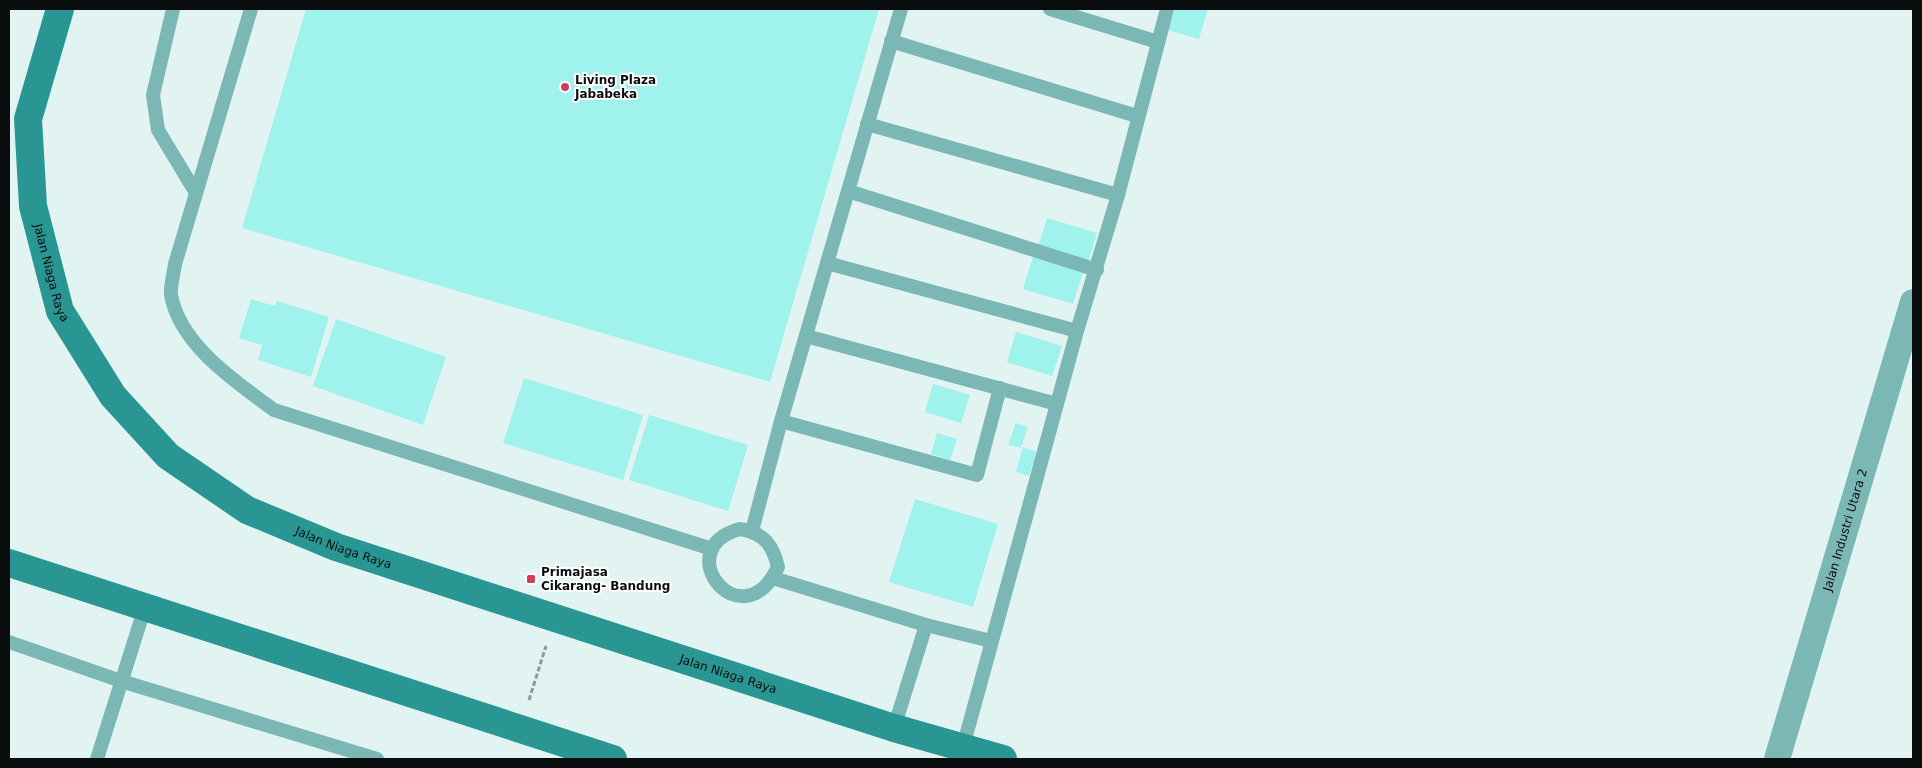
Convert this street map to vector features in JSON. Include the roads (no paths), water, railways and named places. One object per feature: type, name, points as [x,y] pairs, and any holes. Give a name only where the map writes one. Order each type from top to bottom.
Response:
[{"type":"main road","name":"Jalan Niaga Raya","points":[[60,9],[28,119],[33,206],[60,311],[113,396],[168,456],[247,510],[336,547],[894,728],[1003,759]]},
{"type":"main road","points":[[9,563],[613,759]]},
{"type":"street","name":"Jalan Industri Utara 2","points":[[1777,759],[1913,302]]},
{"type":"lane","points":[[173,9],[153,95],[158,130],[196,193]]},
{"type":"lane","points":[[251,9],[175,264],[171,294],[184,329],[225,374],[274,410],[712,549]]},
{"type":"lane","points":[[752,531],[781,421],[901,9]]},
{"type":"lane","points":[[1050,9],[1158,42]]},
{"type":"lane","points":[[962,746],[1077,332],[1118,195],[1167,9]]},
{"type":"lane","points":[[891,41],[1138,116]]},
{"type":"lane","points":[[867,124],[1118,195]]},
{"type":"lane","points":[[848,191],[1097,270]]},
{"type":"lane","points":[[827,263],[1077,332]]},
{"type":"lane","points":[[806,336],[1057,404]]},
{"type":"lane","points":[[781,421],[977,475],[1000,388]]},
{"type":"lane","points":[[740,530],[752,531],[762,536],[773,550],[778,567],[766,587],[750,595],[733,595],[723,591],[710,572],[709,560],[712,549],[718,539],[728,533],[740,530]]},
{"type":"lane","points":[[773,578],[926,625],[991,641]]},
{"type":"lane","points":[[98,759],[145,607]]},
{"type":"lane","points":[[894,728],[926,625]]},
{"type":"lane","points":[[9,642],[121,681],[377,759]]},
{"type":"place","name":"Living Plaza Jababeka","points":[[565,87]]},
{"type":"place","name":"Primajasa Cikarang- Bandung","points":[[531,579]]}]
